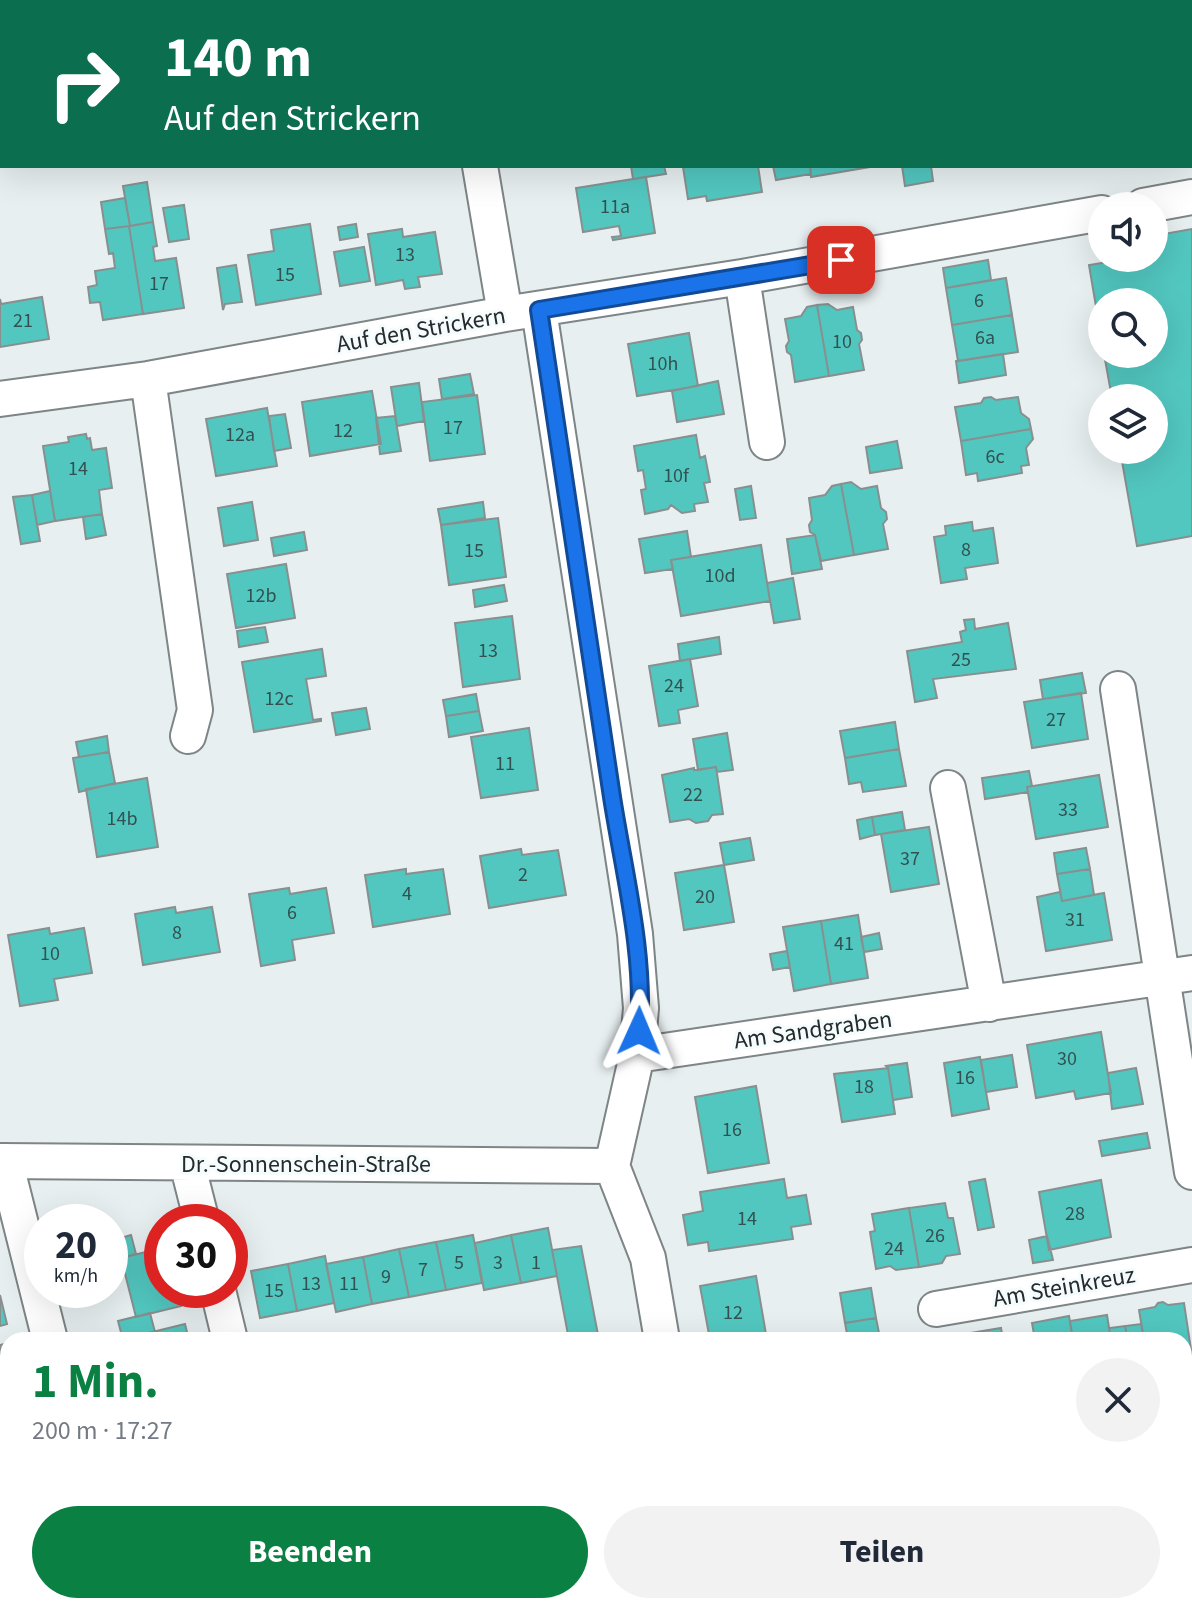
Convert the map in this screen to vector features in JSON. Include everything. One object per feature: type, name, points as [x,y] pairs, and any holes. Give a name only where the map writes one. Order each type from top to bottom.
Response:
[{"type":"street","points":[[480,168],[505,314]]},
{"type":"street","points":[[1168,201],[1192,197]]},
{"type":"street","name":"Auf den Strickern","points":[[0,399],[148,379],[505,314],[742,277],[1088,215]]},
{"type":"street","points":[[742,277],[767,442]]},
{"type":"street","points":[[539,310],[635,934],[641,1008],[637,1055],[612,1166],[648,1258],[661,1332]]},
{"type":"street","points":[[148,379],[195,710],[188,736]]},
{"type":"street","points":[[1118,689],[1176,975],[1192,1172]]},
{"type":"street","points":[[948,788],[989,1004]]},
{"type":"street","name":"Am Sandgraben","points":[[637,1055],[1176,975]]},
{"type":"street","points":[[2,1161],[48,1332]]},
{"type":"street","name":"Dr.-Sonnenschein-Straße","points":[[2,1161],[612,1166]]},
{"type":"street","points":[[187,1163],[197,1204]]},
{"type":"street","name":"Am Steinkreuz","points":[[936,1309],[1192,1265]]},
{"type":"street","points":[[222,1308],[228,1332]]},
{"type":"building","points":[[631,168],[664,168],[666,174],[633,179]]},
{"type":"building","points":[[683,168],[758,168],[762,192],[707,201],[706,196],[688,199]]},
{"type":"building","points":[[773,168],[810,168],[811,174],[776,180]]},
{"type":"building","points":[[810,168],[864,168],[811,177]]},
{"type":"building","points":[[902,168],[931,168],[933,181],[905,186]]},
{"type":"building","points":[[646,177],[655,233],[613,240],[612,237],[621,236],[619,226],[583,232],[576,188]]},
{"type":"building","points":[[147,182],[153,222],[130,226],[123,186]]},
{"type":"building","points":[[125,198],[130,226],[105,229],[101,202]]},
{"type":"building","points":[[184,205],[189,239],[169,242],[163,208]]},
{"type":"building","points":[[153,222],[157,246],[153,247],[155,261],[176,258],[184,308],[143,314],[129,226]]},
{"type":"building","points":[[310,224],[321,294],[256,305],[248,255],[274,251],[271,230]]},
{"type":"building","points":[[356,224],[358,237],[340,240],[338,227]]},
{"type":"building","points":[[129,226],[143,314],[103,320],[100,302],[90,303],[88,287],[97,285],[95,271],[115,268],[105,229]]},
{"type":"building","points":[[402,229],[403,237],[435,232],[442,274],[418,277],[420,287],[405,289],[403,280],[376,285],[368,234]]},
{"type":"building","points":[[1192,229],[1192,536],[1137,546],[1122,464],[1168,464],[1168,384],[1109,384],[1107,368],[1168,368],[1168,288],[1093,288],[1090,272],[1168,272],[1168,233]]},
{"type":"building","points":[[364,247],[370,281],[340,286],[334,252]]},
{"type":"building","points":[[988,260],[991,280],[946,288],[943,268]]},
{"type":"building","points":[[236,265],[242,302],[225,304],[223,310],[217,268]]},
{"type":"building","points":[[1006,278],[1012,315],[952,325],[946,288]]},
{"type":"building","points":[[42,297],[49,339],[0,347],[0,299],[1,304]]},
{"type":"building","points":[[828,304],[837,310],[853,307],[857,330],[861,333],[859,344],[864,370],[829,376],[817,305]]},
{"type":"building","points":[[817,305],[829,376],[795,382],[791,355],[786,346],[789,341],[785,319],[801,316],[807,307]]},
{"type":"building","points":[[1012,315],[1018,352],[958,361],[952,325]]},
{"type":"building","points":[[689,333],[698,386],[637,396],[628,344]]},
{"type":"building","points":[[1003,354],[1006,375],[959,383],[956,361]]},
{"type":"building","points":[[470,374],[474,394],[442,399],[439,379]]},
{"type":"building","points":[[718,381],[724,414],[677,422],[672,391]]},
{"type":"building","points":[[419,383],[424,421],[397,426],[391,387]]},
{"type":"building","points":[[372,391],[381,444],[310,456],[302,402]]},
{"type":"building","points":[[477,395],[485,454],[430,461],[422,402]]},
{"type":"building","points":[[1018,397],[1021,413],[1029,419],[1031,429],[961,441],[955,407],[981,403],[984,398],[996,400]]},
{"type":"building","points":[[267,408],[277,466],[216,476],[206,419]]},
{"type":"building","points":[[285,414],[291,448],[274,451],[269,416]]},
{"type":"building","points":[[395,416],[401,451],[380,454],[376,418]]},
{"type":"building","points":[[1031,429],[1033,439],[1026,448],[1029,465],[1021,466],[1022,473],[978,481],[977,473],[966,475],[961,441]]},
{"type":"building","points":[[86,434],[92,450],[106,448],[112,488],[99,490],[102,514],[55,521],[43,446],[69,442],[68,437]]},
{"type":"building","points":[[696,435],[700,458],[705,456],[710,482],[704,483],[708,502],[694,504],[695,511],[682,513],[671,505],[668,509],[645,514],[641,490],[646,489],[643,470],[638,471],[634,446]]},
{"type":"building","points":[[897,441],[902,468],[870,473],[866,447]]},
{"type":"building","points":[[851,482],[861,489],[877,486],[881,508],[886,512],[887,519],[883,524],[888,549],[854,555],[841,484]]},
{"type":"building","points":[[841,484],[854,555],[821,561],[815,535],[810,532],[809,498],[825,495],[832,486]]},
{"type":"building","points":[[751,486],[756,518],[740,520],[735,489]]},
{"type":"building","points":[[50,491],[55,521],[37,525],[32,495]]},
{"type":"building","points":[[32,495],[40,541],[21,544],[13,497]]},
{"type":"building","points":[[252,502],[258,540],[224,546],[218,508]]},
{"type":"building","points":[[483,502],[485,518],[441,525],[438,509]]},
{"type":"building","points":[[102,514],[106,535],[86,539],[83,517]]},
{"type":"building","points":[[498,518],[506,577],[449,585],[441,525]]},
{"type":"building","points":[[972,522],[973,531],[993,528],[998,563],[965,568],[967,579],[941,583],[934,537],[946,535],[945,526]]},
{"type":"building","points":[[687,531],[691,557],[671,560],[673,569],[645,573],[639,539]]},
{"type":"building","points":[[304,532],[307,550],[274,556],[271,538]]},
{"type":"building","points":[[815,535],[822,569],[792,574],[787,539]]},
{"type":"building","points":[[761,545],[770,601],[681,616],[671,560]]},
{"type":"building","points":[[286,564],[295,618],[236,628],[227,574]]},
{"type":"building","points":[[793,578],[800,619],[774,623],[767,583]]},
{"type":"building","points":[[504,585],[507,601],[475,607],[473,590]]},
{"type":"building","points":[[512,616],[520,679],[463,687],[455,623]]},
{"type":"building","points":[[974,619],[975,629],[1008,623],[1016,669],[933,679],[937,698],[915,702],[907,651],[962,642],[960,632],[966,630],[964,620]]},
{"type":"building","points":[[265,627],[268,642],[239,647],[237,631]]},
{"type":"building","points":[[719,637],[721,654],[680,661],[678,644]]},
{"type":"building","points":[[322,649],[326,676],[306,679],[313,720],[321,721],[254,732],[242,662]]},
{"type":"building","points":[[690,659],[698,706],[678,710],[680,723],[659,726],[649,666]]},
{"type":"building","points":[[1082,673],[1086,693],[1043,699],[1040,680]]},
{"type":"building","points":[[1081,693],[1088,739],[1032,748],[1024,702]]},
{"type":"building","points":[[476,694],[479,711],[446,716],[443,700]]},
{"type":"building","points":[[366,708],[370,729],[336,735],[332,713]]},
{"type":"building","points":[[479,711],[483,731],[449,737],[446,716]]},
{"type":"building","points":[[895,722],[899,749],[845,758],[840,731]]},
{"type":"building","points":[[529,728],[538,790],[481,798],[471,737]]},
{"type":"building","points":[[727,733],[733,770],[717,772],[716,767],[698,770],[693,739]]},
{"type":"building","points":[[107,736],[109,752],[79,757],[76,742]]},
{"type":"building","points":[[899,749],[906,786],[863,792],[861,782],[849,784],[845,758]]},
{"type":"building","points":[[109,752],[115,783],[79,792],[73,758]]},
{"type":"building","points":[[716,767],[723,814],[712,815],[708,821],[696,823],[689,819],[670,822],[662,775]]},
{"type":"building","points":[[1029,771],[1032,786],[1027,787],[1028,792],[985,799],[982,778]]},
{"type":"building","points":[[1099,775],[1108,827],[1036,839],[1027,787]]},
{"type":"building","points":[[147,778],[158,847],[97,857],[86,789]]},
{"type":"building","points":[[902,812],[905,830],[875,835],[872,817]]},
{"type":"building","points":[[872,817],[875,835],[860,839],[857,820]]},
{"type":"building","points":[[929,827],[939,884],[891,892],[881,834]]},
{"type":"building","points":[[750,838],[754,860],[724,865],[720,843]]},
{"type":"building","points":[[1086,848],[1090,869],[1057,874],[1054,853]]},
{"type":"building","points":[[521,849],[522,855],[558,850],[566,895],[489,908],[480,856]]},
{"type":"building","points":[[724,865],[734,922],[684,930],[675,873]]},
{"type":"building","points":[[406,869],[406,874],[443,869],[450,914],[373,927],[365,875]]},
{"type":"building","points":[[1090,869],[1094,895],[1062,901],[1057,874]]},
{"type":"building","points":[[289,888],[290,894],[326,888],[334,933],[292,940],[295,960],[261,966],[249,894]]},
{"type":"building","points":[[1060,892],[1062,901],[1104,893],[1112,940],[1046,951],[1037,897]]},
{"type":"building","points":[[175,907],[176,913],[212,907],[220,952],[143,965],[135,914]]},
{"type":"building","points":[[858,915],[868,978],[831,984],[821,921]]},
{"type":"building","points":[[821,921],[831,984],[794,991],[783,927]]},
{"type":"building","points":[[49,928],[50,934],[84,928],[92,973],[54,979],[58,1000],[20,1006],[8,935]]},
{"type":"building","points":[[879,933],[882,949],[864,952],[861,937]]},
{"type":"building","points":[[787,951],[790,967],[773,970],[770,954]]},
{"type":"building","points":[[1101,1032],[1111,1093],[1076,1099],[1074,1091],[1036,1098],[1027,1045]]},
{"type":"building","points":[[1012,1055],[1017,1087],[986,1092],[981,1060]]},
{"type":"building","points":[[980,1057],[989,1109],[952,1116],[944,1063]]},
{"type":"building","points":[[907,1063],[912,1097],[893,1100],[886,1066]]},
{"type":"building","points":[[888,1068],[895,1114],[842,1122],[834,1074]]},
{"type":"building","points":[[1136,1068],[1143,1104],[1112,1109],[1108,1073]]},
{"type":"building","points":[[756,1086],[769,1163],[708,1173],[695,1097]]},
{"type":"building","points":[[1147,1133],[1150,1148],[1102,1156],[1099,1141]]},
{"type":"building","points":[[784,1179],[787,1198],[806,1195],[811,1224],[791,1227],[793,1239],[709,1251],[708,1242],[688,1245],[683,1215],[703,1211],[700,1192]]},
{"type":"building","points":[[985,1179],[994,1227],[978,1230],[969,1182]]},
{"type":"building","points":[[1101,1180],[1111,1237],[1049,1250],[1039,1192]]},
{"type":"building","points":[[945,1203],[948,1218],[953,1218],[960,1254],[946,1256],[942,1263],[919,1267],[909,1208]]},
{"type":"building","points":[[909,1208],[919,1267],[876,1269],[870,1232],[875,1231],[872,1214]]},
{"type":"building","points":[[548,1228],[557,1276],[521,1283],[511,1235]]},
{"type":"building","points":[[131,1235],[136,1254],[128,1256],[128,1236]]},
{"type":"building","points":[[473,1235],[482,1283],[446,1290],[436,1242]]},
{"type":"building","points":[[511,1235],[521,1283],[484,1290],[475,1243]]},
{"type":"building","points":[[1047,1236],[1053,1260],[1033,1263],[1029,1240]]},
{"type":"building","points":[[436,1242],[446,1290],[409,1297],[399,1249]]},
{"type":"building","points":[[581,1246],[597,1332],[567,1332],[552,1250]]},
{"type":"building","points":[[399,1249],[409,1297],[372,1304],[363,1257]]},
{"type":"building","points":[[144,1252],[144,1308],[173,1308],[136,1317],[128,1286],[128,1256]]},
{"type":"building","points":[[325,1256],[334,1303],[297,1311],[288,1264]]},
{"type":"building","points":[[363,1257],[372,1304],[336,1312],[326,1264]]},
{"type":"building","points":[[288,1264],[297,1311],[260,1318],[251,1271]]},
{"type":"building","points":[[756,1276],[766,1332],[709,1332],[700,1286]]},
{"type":"building","points":[[871,1288],[876,1318],[845,1323],[840,1293]]},
{"type":"building","points":[[0,1295],[7,1324],[0,1326]]},
{"type":"building","points":[[1158,1303],[1184,1303],[1188,1332],[1143,1332],[1139,1310],[1155,1307]]},
{"type":"building","points":[[150,1313],[155,1332],[121,1332],[118,1321]]},
{"type":"building","points":[[1107,1315],[1110,1332],[1072,1332],[1070,1321]]},
{"type":"building","points":[[1069,1316],[1072,1332],[1034,1332],[1032,1323]]},
{"type":"building","points":[[876,1318],[879,1332],[847,1332],[845,1323]]},
{"type":"building","points":[[185,1324],[187,1332],[152,1332]]},
{"type":"building","points":[[1141,1324],[1142,1332],[1126,1332],[1125,1326]]},
{"type":"building","points":[[1125,1326],[1126,1332],[1110,1332],[1109,1328]]},
{"type":"building","points":[[1001,1328],[1002,1332],[976,1332]]},
{"type":"route","points":[[639,1031],[641,1008],[635,934],[539,310],[841,260]]}]
